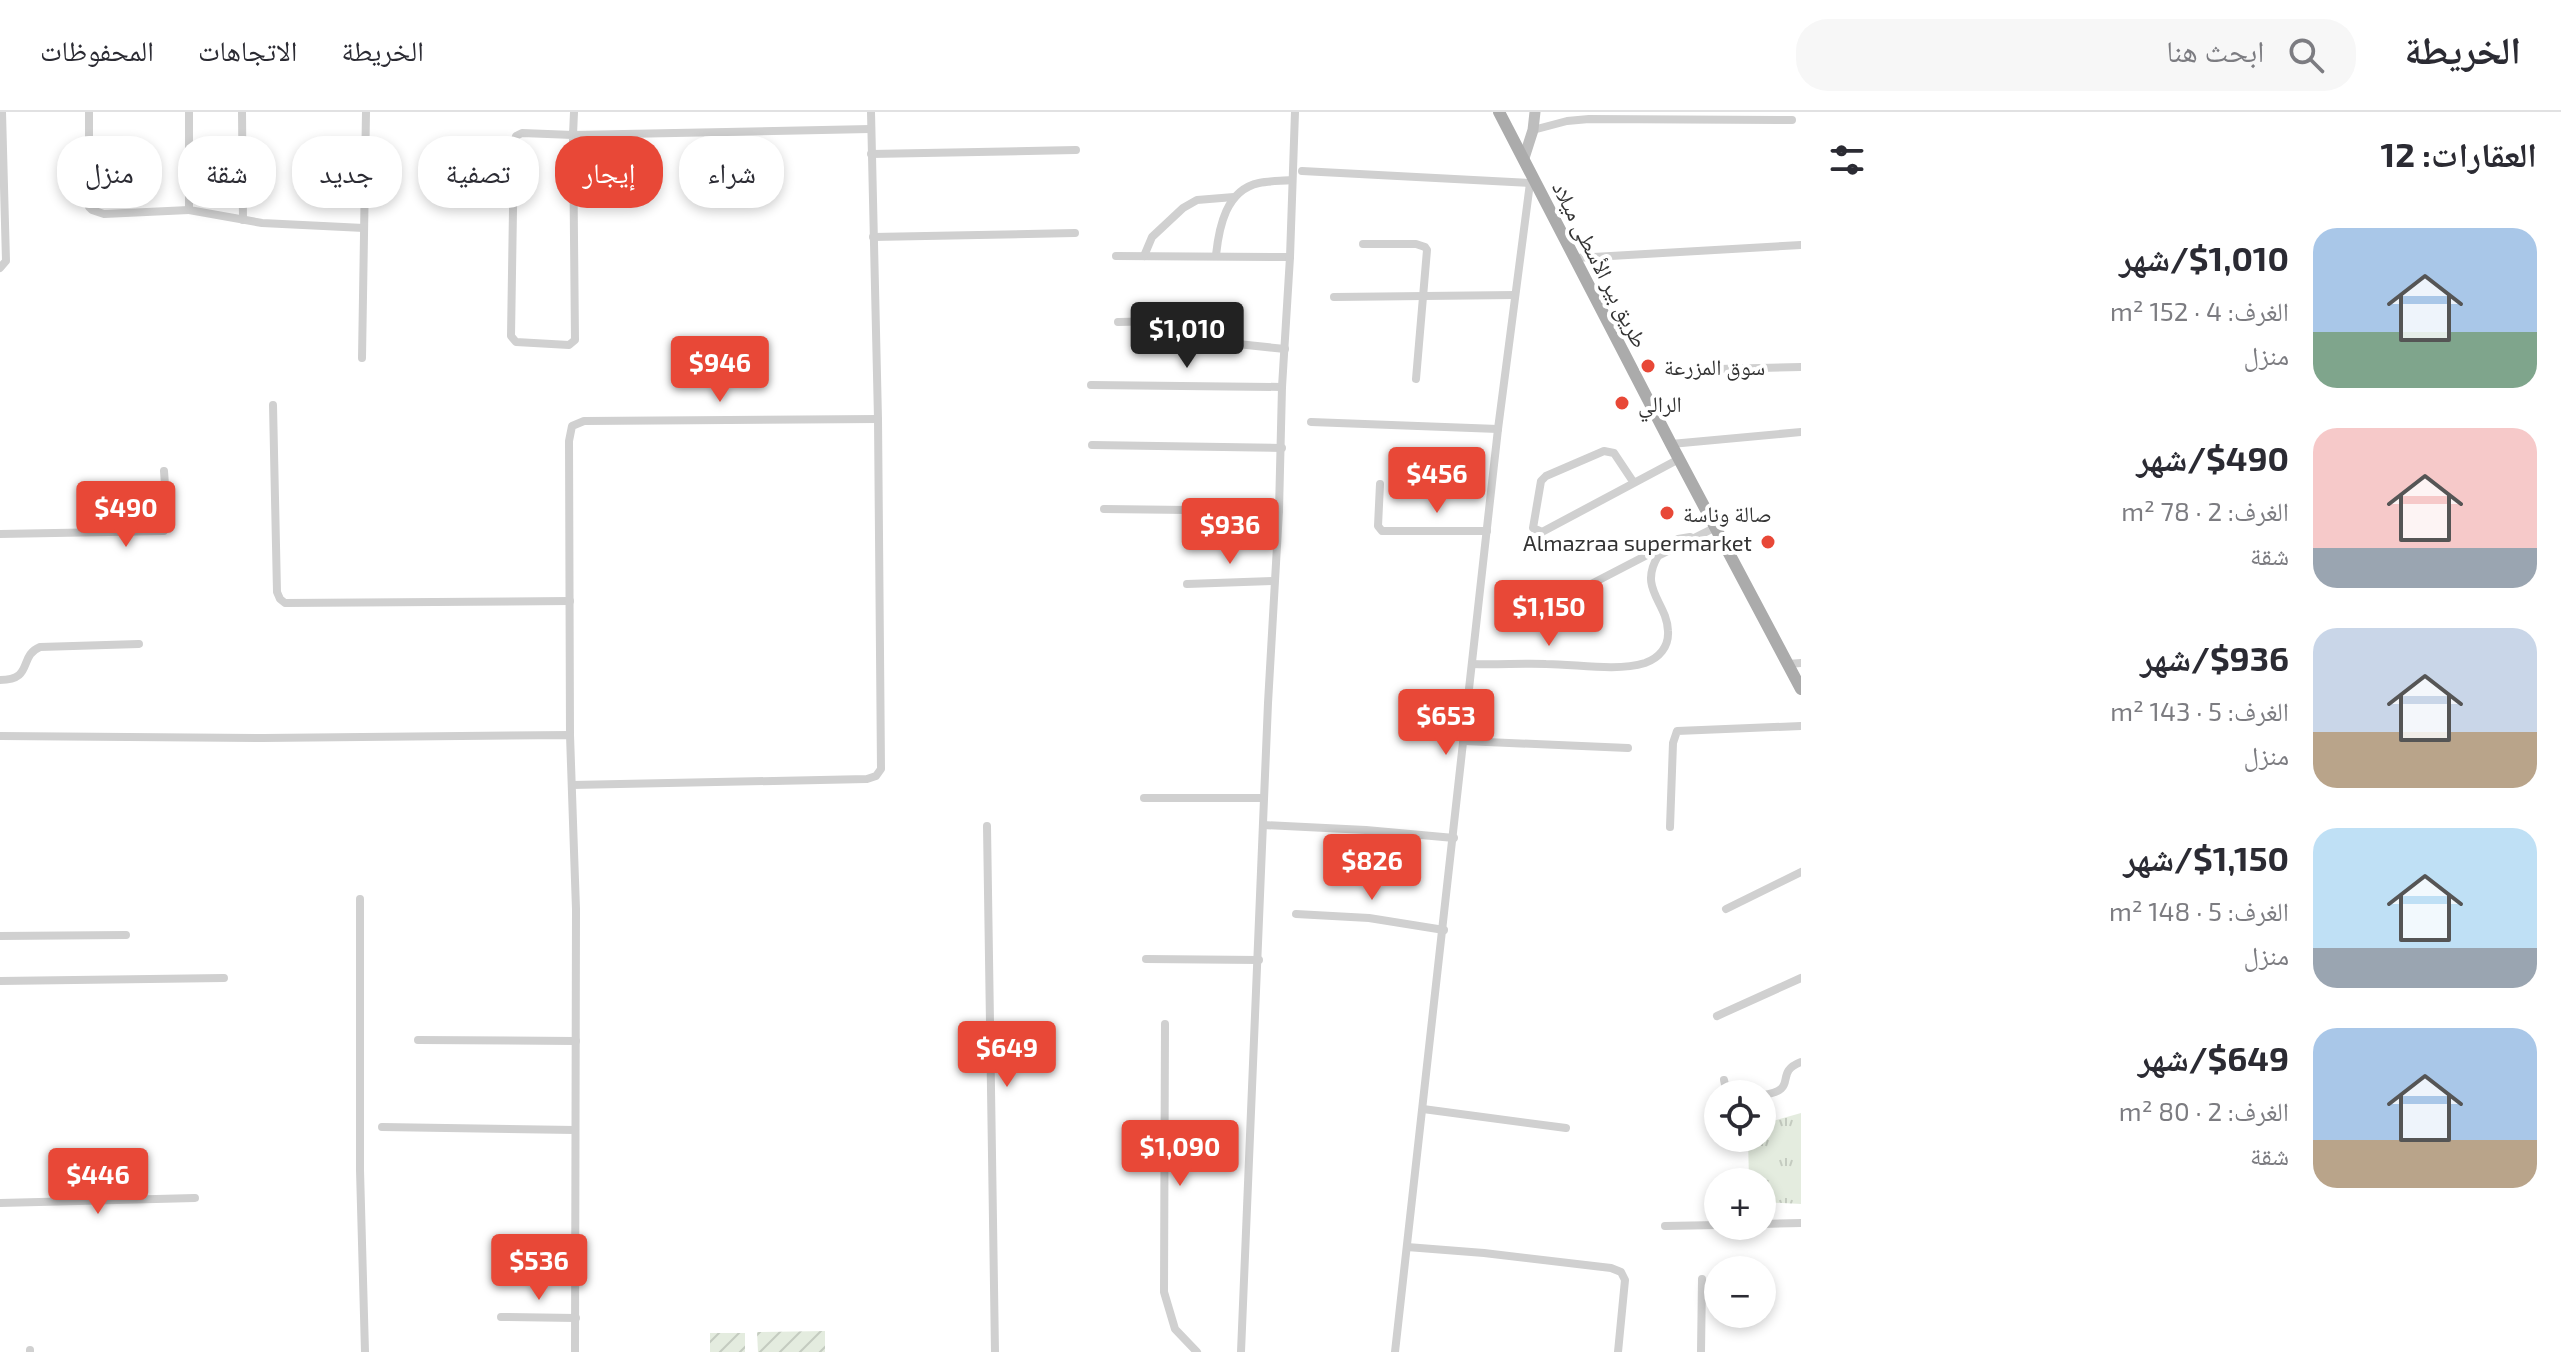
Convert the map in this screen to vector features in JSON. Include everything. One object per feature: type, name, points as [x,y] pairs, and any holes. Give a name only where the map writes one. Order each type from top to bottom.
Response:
[{"type":"main road","name":"طريق بير الأسطى ميلاد","points":[[1499,112],[1679,459],[1795,664],[1801,689]]},
{"type":"main road","points":[[1524,158],[1535,112]]},
{"type":"street","points":[[0,268],[6,261],[2,112]]},
{"type":"street","points":[[89,112],[89,207],[92,210],[104,214],[189,210],[262,223],[364,228]]},
{"type":"street","points":[[189,112],[189,210]]},
{"type":"street","points":[[242,112],[243,220]]},
{"type":"street","points":[[362,358],[366,112]]},
{"type":"street","points":[[574,112],[573,135],[575,340],[569,345],[516,342],[511,336],[515,139],[522,133],[573,135],[870,129]]},
{"type":"street","points":[[572,785],[867,779],[876,776],[881,766],[871,112]]},
{"type":"street","points":[[1241,1352],[1295,112]]},
{"type":"street","points":[[1533,130],[1580,116],[1792,120]]},
{"type":"street","points":[[871,154],[1076,150]]},
{"type":"street","points":[[1302,171],[1533,180],[1498,429],[1395,1352]]},
{"type":"street","points":[[1144,256],[1152,237],[1183,208],[1197,200],[1234,197],[1256,183],[1291,180]]},
{"type":"street","points":[[1216,255],[1224,215],[1234,197]]},
{"type":"street","points":[[873,237],[1075,233]]},
{"type":"street","points":[[1363,244],[1416,244],[1427,250],[1416,379]]},
{"type":"street","points":[[1576,258],[1801,245]]},
{"type":"street","points":[[1116,256],[1290,257]]},
{"type":"street","points":[[1334,297],[1515,295]]},
{"type":"street","points":[[1118,322],[1208,320],[1219,326],[1228,343],[1285,349]]},
{"type":"street","points":[[1718,369],[1801,367]]},
{"type":"street","points":[[1091,385],[1282,387]]},
{"type":"street","points":[[273,405],[277,592],[285,603],[570,601]]},
{"type":"street","points":[[575,1352],[576,909],[570,735],[569,432],[577,422],[878,419]]},
{"type":"street","points":[[1311,422],[1498,429]]},
{"type":"street","points":[[1671,444],[1801,432]]},
{"type":"street","points":[[1092,445],[1282,448]]},
{"type":"street","points":[[1634,483],[1614,453],[1604,451],[1546,476],[1539,486],[1533,528],[1542,532],[1634,483],[1679,459]]},
{"type":"street","points":[[0,534],[164,531],[167,512],[164,471]]},
{"type":"street","points":[[1380,484],[1378,526],[1382,531],[1487,531]]},
{"type":"street","points":[[1104,509],[1279,511]]},
{"type":"street","points":[[1472,664],[1624,666],[1652,660],[1664,649],[1669,629],[1653,592],[1653,564],[1658,556],[1716,527]]},
{"type":"street","points":[[1570,595],[1678,539],[1695,537]]},
{"type":"street","points":[[1187,584],[1274,581]]},
{"type":"street","points":[[0,680],[20,676],[31,652],[40,647],[139,644]]},
{"type":"street","points":[[1670,827],[1673,743],[1677,731],[1801,726]]},
{"type":"street","points":[[0,736],[263,738],[570,735]]},
{"type":"street","points":[[1464,741],[1628,748]]},
{"type":"street","points":[[1144,798],[1264,798]]},
{"type":"street","points":[[1263,825],[1454,838]]},
{"type":"street","points":[[987,826],[995,1352]]},
{"type":"street","points":[[1726,909],[1801,872]]},
{"type":"street","points":[[360,899],[360,1170],[365,1352]]},
{"type":"street","points":[[1296,914],[1369,918],[1444,930]]},
{"type":"street","points":[[0,936],[126,935]]},
{"type":"street","points":[[1146,959],[1259,960]]},
{"type":"street","points":[[0,981],[224,978]]},
{"type":"street","points":[[1717,1016],[1801,978]]},
{"type":"street","points":[[1165,1024],[1164,1292],[1175,1329],[1197,1352]]},
{"type":"street","points":[[418,1040],[576,1041]]},
{"type":"street","points":[[1776,1092],[1788,1086],[1789,1070],[1801,1062]]},
{"type":"street","points":[[1423,1109],[1566,1128]]},
{"type":"street","points":[[382,1127],[575,1130]]},
{"type":"street","points":[[0,1203],[195,1198]]},
{"type":"street","points":[[1776,1224],[1801,1223]]},
{"type":"street","points":[[1665,1226],[1704,1225]]},
{"type":"street","points":[[1407,1247],[1484,1253],[1611,1268],[1621,1272],[1625,1280],[1618,1352]]},
{"type":"street","points":[[1701,1352],[1702,1279]]},
{"type":"street","points":[[501,1317],[576,1318]]},
{"type":"green space","points":[[1801,1113],[1801,1204],[1776,1203],[1776,1168],[1749,1168],[1748,1152],[1776,1152],[1776,1120]]},
{"type":"green space","points":[[825,1331],[825,1352],[758,1352],[757,1332]]},
{"type":"green space","points":[[710,1333],[745,1333],[745,1352],[710,1352]]},
{"type":"place","name":"سوق المزرعة","points":[[1648,366]]},
{"type":"place","name":"الرالي","points":[[1622,403]]},
{"type":"place","name":"صالة وناسة","points":[[1667,513]]},
{"type":"place","name":"Almazraa supermarket","points":[[1768,542]]}]
